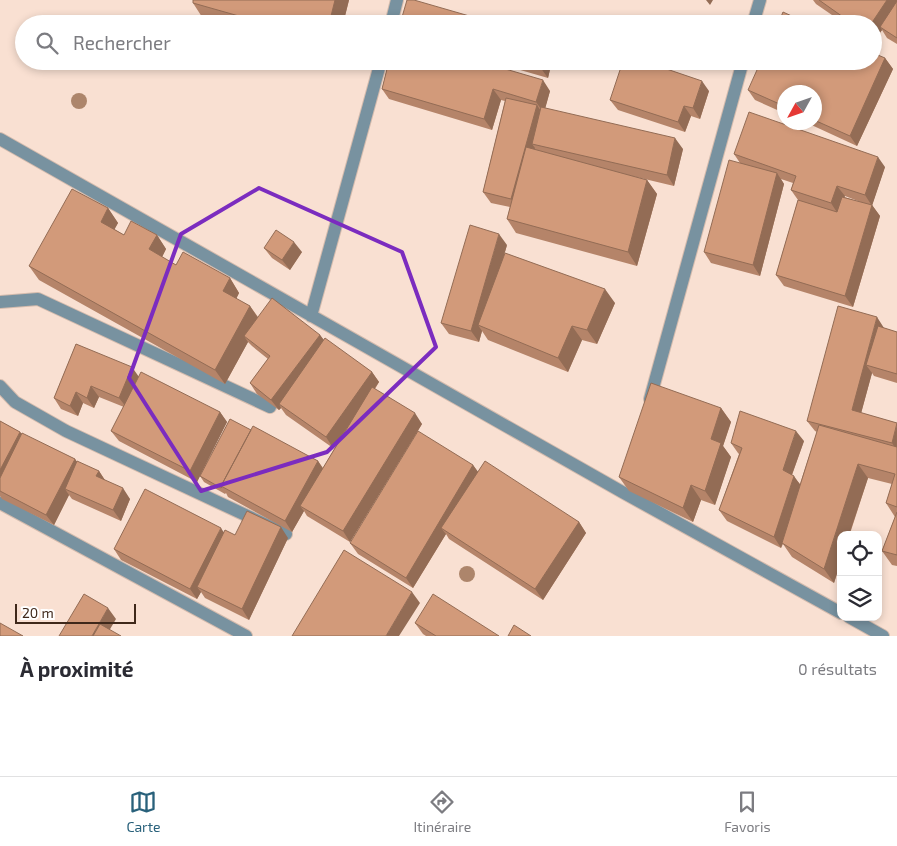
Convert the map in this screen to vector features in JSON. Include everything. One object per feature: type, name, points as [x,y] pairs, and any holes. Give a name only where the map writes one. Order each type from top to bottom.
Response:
[{"type":"street","points":[[393,15],[397,0]]},
{"type":"street","points":[[756,15],[760,0]]},
{"type":"street","points":[[311,316],[378,70]]},
{"type":"street","points":[[648,407],[741,70]]},
{"type":"street","points":[[0,139],[311,316],[625,488],[837,611]]},
{"type":"street","points":[[0,302],[38,299],[270,407]]},
{"type":"street","points":[[0,386],[15,402],[66,431],[286,534]]},
{"type":"street","points":[[0,503],[246,636]]},
{"type":"street","points":[[856,621],[883,636]]},
{"type":"highlighted area","points":[[259,188],[402,252],[436,347],[327,452],[201,491],[129,378],[181,234]]},
{"type":"building","points":[[193,0],[335,0],[331,15],[235,15],[193,3]]},
{"type":"building","points":[[407,0],[414,0],[466,15],[403,15]]},
{"type":"building","points":[[819,0],[887,0],[877,15],[840,15]]},
{"type":"building","points":[[897,1],[897,38],[882,28],[882,24]]},
{"type":"building","points":[[387,70],[509,70],[543,80],[536,102],[493,89],[484,119],[382,89]]},
{"type":"building","points":[[620,70],[670,70],[702,81],[693,108],[684,106],[678,122],[610,100]]},
{"type":"building","points":[[757,70],[880,70],[850,136],[822,124],[822,85],[777,85],[777,103],[748,90]]},
{"type":"building","points":[[506,98],[537,105],[511,199],[483,192]]},
{"type":"building","points":[[541,107],[675,138],[667,175],[532,144]]},
{"type":"building","points":[[749,112],[777,122],[777,130],[801,130],[878,157],[865,195],[837,186],[831,203],[791,190],[796,176],[734,154]]},
{"type":"building","points":[[526,147],[647,180],[628,252],[507,219]]},
{"type":"building","points":[[729,160],[777,173],[753,265],[704,252]]},
{"type":"building","points":[[72,189],[108,208],[101,222],[124,235],[131,221],[157,235],[149,249],[176,265],[183,252],[230,278],[223,291],[250,306],[215,370],[29,266]]},
{"type":"building","points":[[842,197],[872,205],[845,296],[776,275],[798,200],[837,212]]},
{"type":"building","points":[[470,225],[499,234],[471,331],[441,323]]},
{"type":"building","points":[[276,230],[294,242],[282,260],[264,248]]},
{"type":"building","points":[[505,253],[605,289],[587,330],[572,326],[558,358],[478,325]]},
{"type":"building","points":[[272,298],[320,335],[271,400],[250,383],[270,356],[244,336]]},
{"type":"building","points":[[838,306],[877,317],[852,410],[897,423],[892,443],[807,421]]},
{"type":"building","points":[[878,326],[897,332],[897,374],[866,365]]},
{"type":"building","points":[[325,338],[372,372],[326,437],[279,404]]},
{"type":"building","points":[[76,344],[132,367],[119,398],[91,386],[87,398],[76,392],[70,406],[54,398]]},
{"type":"building","points":[[141,372],[220,412],[190,471],[111,431]]},
{"type":"building","points":[[651,383],[721,408],[711,439],[721,443],[705,491],[691,485],[683,508],[619,477]]},
{"type":"building","points":[[372,387],[415,413],[343,531],[300,506]]},
{"type":"building","points":[[740,411],[796,431],[783,470],[794,476],[774,537],[719,510],[742,448],[731,443]]},
{"type":"building","points":[[230,419],[251,430],[221,488],[200,476]]},
{"type":"building","points":[[0,421],[20,432],[0,470]]},
{"type":"building","points":[[819,425],[897,447],[897,507],[886,503],[895,474],[858,464],[824,569],[782,543]]},
{"type":"building","points":[[253,426],[318,461],[285,521],[221,486]]},
{"type":"building","points":[[418,431],[473,465],[406,578],[350,543]]},
{"type":"building","points":[[22,433],[75,459],[46,515],[0,491],[0,478]]},
{"type":"building","points":[[77,461],[99,471],[96,476],[123,488],[113,510],[65,489]]},
{"type":"building","points":[[485,461],[579,522],[535,589],[441,528]]},
{"type":"building","points":[[145,489],[221,528],[190,589],[114,549]]},
{"type":"building","points":[[247,511],[281,527],[242,609],[197,587],[225,530],[235,535]]},
{"type":"building","points":[[897,512],[897,555],[882,551]]},
{"type":"building","points":[[344,550],[412,592],[386,636],[292,636]]},
{"type":"building","points":[[84,594],[108,608],[92,636],[59,636]]},
{"type":"building","points":[[433,594],[499,636],[436,636],[415,623]]},
{"type":"building","points":[[0,623],[23,636],[0,636]]},
{"type":"building","points":[[100,624],[121,636],[93,636]]},
{"type":"building","points":[[514,625],[531,636],[508,636]]}]
